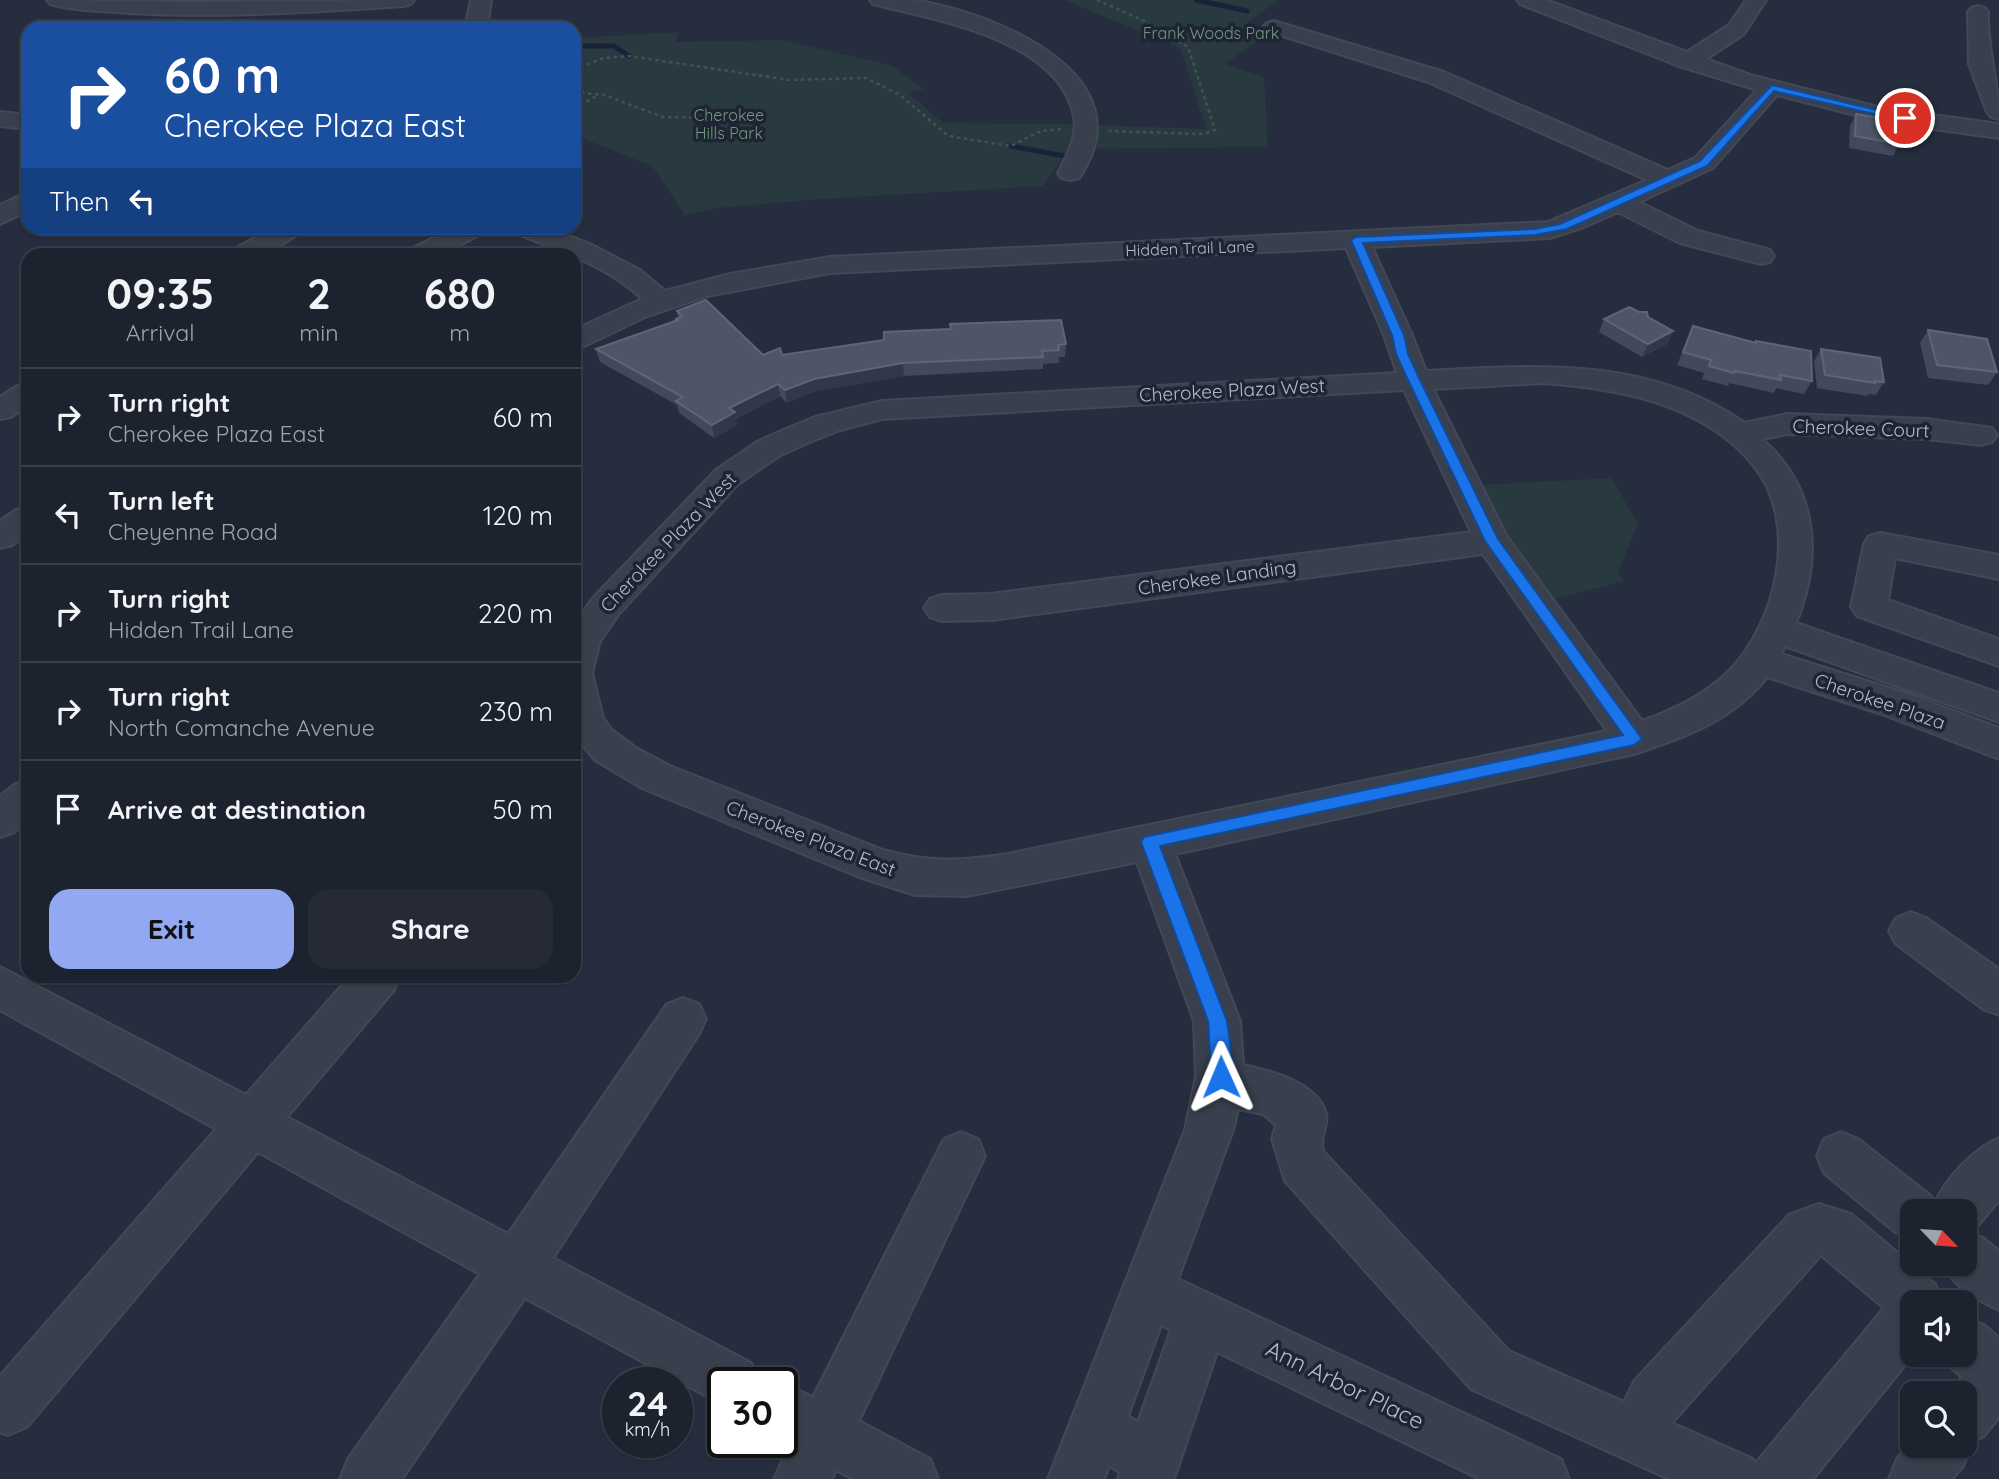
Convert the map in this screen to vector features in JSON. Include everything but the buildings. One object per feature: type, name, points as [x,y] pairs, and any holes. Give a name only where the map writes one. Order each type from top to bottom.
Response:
[{"type":"street","points":[[57,0],[130,8],[404,0]]},
{"type":"street","points":[[477,21],[481,0]]},
{"type":"street","points":[[880,0],[982,27],[1035,53],[1062,73],[1072,83],[1084,107],[1086,130],[1070,173]]},
{"type":"street","points":[[1527,0],[1687,61],[1772,88],[1882,115],[1999,131]]},
{"type":"street","points":[[1687,61],[1735,32],[1747,18],[1756,0]]},
{"type":"street","points":[[1978,12],[1976,47],[1982,80],[1999,112]]},
{"type":"street","points":[[1274,27],[1436,77],[1669,180]]},
{"type":"street","name":"Hidden Trail Lane","points":[[581,339],[660,301],[711,284],[839,264],[1550,230],[1704,163],[1772,88]]},
{"type":"street","points":[[0,119],[21,121]]},
{"type":"street","points":[[1619,202],[1689,237],[1761,257]]},
{"type":"street","points":[[0,216],[21,204]]},
{"type":"street","points":[[256,248],[278,235]]},
{"type":"street","points":[[433,248],[458,235]]},
{"type":"street","points":[[543,235],[574,248]]},
{"type":"street","points":[[1356,240],[1398,335],[1402,354],[1492,541],[1634,739]]},
{"type":"street","points":[[581,251],[618,267],[639,281],[660,301]]},
{"type":"street","name":"Cherokee Plaza West","points":[[581,650],[583,639],[598,615],[707,496],[747,461],[826,424],[852,416],[912,407],[1542,374],[1592,376],[1663,394],[1719,420],[1742,435],[1763,456],[1781,479],[1798,519],[1799,540],[1791,590],[1769,646]]},
{"type":"street","points":[[0,410],[21,396]]},
{"type":"street","name":"Cherokee Court","points":[[1742,435],[1765,427],[1787,424],[1927,429],[1981,435]]},
{"type":"street","points":[[0,537],[21,523]]},
{"type":"street","name":"Cherokee Landing","points":[[942,608],[991,607],[1492,541]]},
{"type":"street","points":[[1990,722],[1997,646],[1869,607],[1881,544],[1999,568]]},
{"type":"street","name":"Cherokee Plaza East","points":[[581,713],[596,741],[622,760],[656,777],[864,861],[915,877],[967,878],[1634,739],[1683,722],[1718,702],[1769,646]]},
{"type":"street","name":"Cherokee Plaza","points":[[1769,646],[1895,704],[1990,722]]},
{"type":"street","points":[[0,820],[21,802]]},
{"type":"street","points":[[1076,1479],[1209,1130],[1220,1083],[1221,1049],[1217,1021],[1150,842]]},
{"type":"street","points":[[1911,930],[1999,995]]},
{"type":"street","points":[[8,1408],[372,983]]},
{"type":"street","points":[[15,994],[707,1369]]},
{"type":"street","points":[[368,1479],[517,1266],[683,1019]]},
{"type":"street","points":[[1220,1083],[1273,1094],[1303,1116],[1296,1139],[1301,1164],[1490,1370],[1733,1479]]},
{"type":"street","points":[[910,1479],[803,1441],[961,1156]]},
{"type":"street","points":[[1841,1156],[1900,1204]]},
{"type":"street","points":[[1967,1199],[1999,1162]]},
{"type":"street","points":[[1642,1438],[1645,1418],[1654,1399],[1807,1233],[1819,1229],[1833,1232],[1903,1290]]},
{"type":"street","points":[[1978,1267],[1999,1284]]},
{"type":"street","name":"Ann Arbor Place","points":[[1149,1292],[1541,1479]]},
{"type":"street","points":[[1095,1429],[1149,1469],[1202,1317]]},
{"type":"street","points":[[1777,1479],[1900,1330]]},
{"type":"street","points":[[1977,1355],[1999,1374],[1977,1402]]},
{"type":"street","points":[[1916,1479],[1933,1458]]},
{"type":"path","points":[[581,67],[603,58],[629,56],[789,80],[866,78],[900,95],[946,134],[1011,146],[1022,138],[1041,131],[1203,134],[1215,130],[1188,47],[1140,19],[1097,0]]},
{"type":"path","points":[[581,93],[600,95],[663,117],[715,118]]},
{"type":"path","points":[[581,104],[600,95]]},
{"type":"green space","name":"Frank Woods Park","points":[[1064,0],[1279,0],[1248,22],[1252,32],[1263,37],[1225,64],[1264,77],[1268,147],[1092,149],[1097,125],[1206,129],[1180,48]]},
{"type":"green space","name":"Cherokee Hills Park","points":[[679,32],[675,42],[781,40],[891,65],[924,89],[909,93],[943,123],[1075,124],[1063,157],[1043,186],[822,199],[718,208],[685,215],[652,166],[581,138],[581,38]]},
{"type":"green space","points":[[1611,478],[1638,523],[1618,572],[1624,581],[1551,600],[1511,544],[1478,485]]},
{"type":"waterway","points":[[1196,0],[1247,11]]},
{"type":"waterway","points":[[581,46],[614,46],[629,56]]},
{"type":"waterway","points":[[1011,146],[1075,158]]},
{"type":"route","points":[[1221,1077],[1217,1021],[1209,994],[1150,842],[1634,739],[1492,541],[1402,354],[1398,335],[1356,240],[1535,232],[1563,227],[1695,169],[1711,157],[1772,88],[1882,115],[1905,118]]}]
